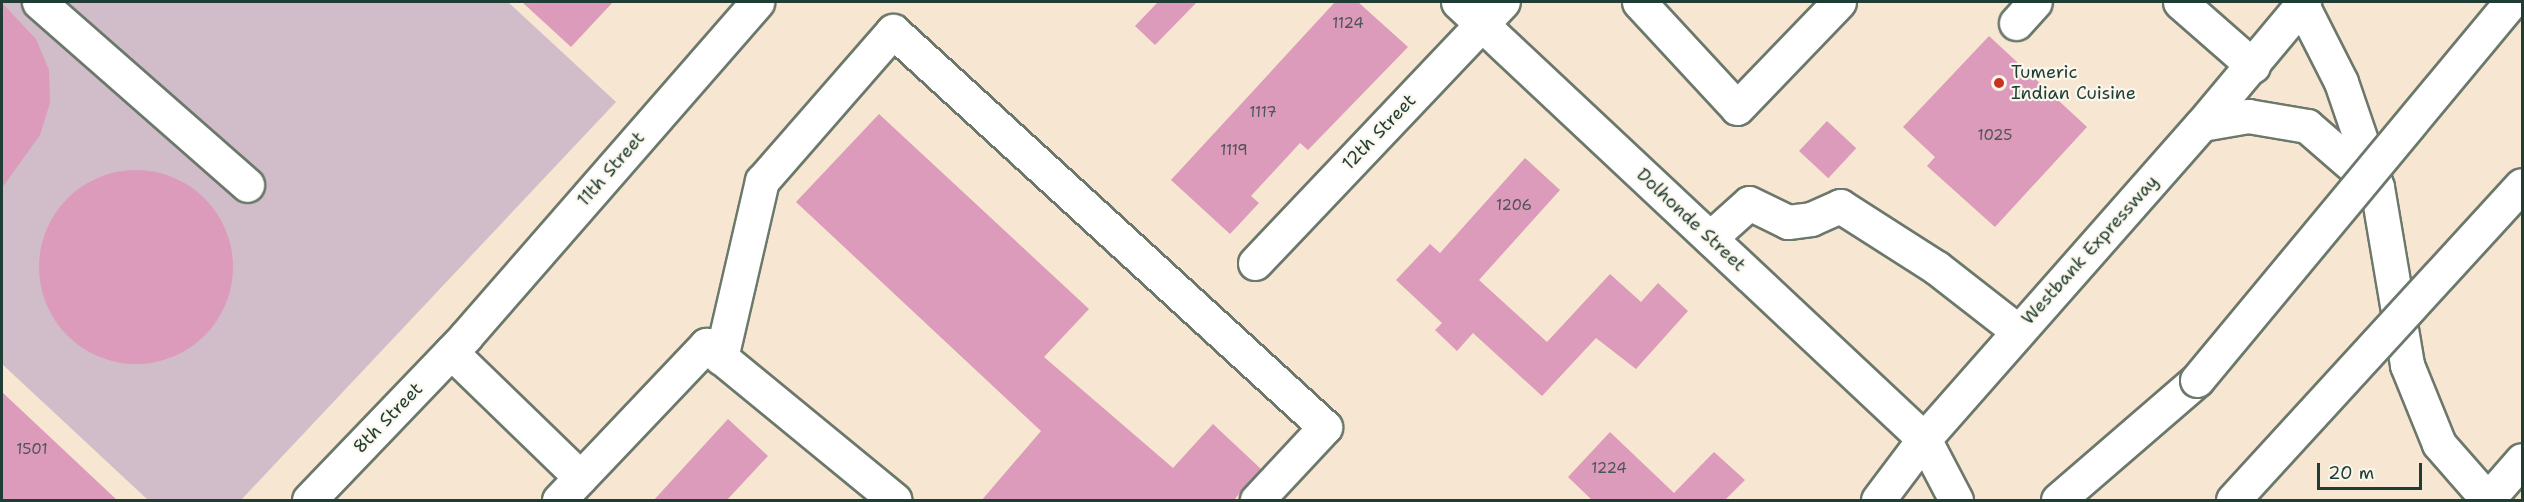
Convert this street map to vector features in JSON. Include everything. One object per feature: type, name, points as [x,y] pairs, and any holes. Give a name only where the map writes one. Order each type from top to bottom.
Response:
[{"type":"main road","points":[[39,2],[247,185]]},
{"type":"main road","name":"11th Street","points":[[458,344],[757,2]]},
{"type":"main road","name":"Dolhonde Street","points":[[1458,2],[1493,12],[1710,238],[1924,439],[1956,501]]},
{"type":"main road","points":[[1639,2],[1737,108],[1839,2]]},
{"type":"main road","points":[[2180,2],[2253,66]]},
{"type":"main road","points":[[2086,501],[2197,380],[2511,2]]},
{"type":"main road","points":[[2302,3],[2341,82],[2377,187],[2407,365],[2439,444],[2488,500],[2523,460]]},
{"type":"main road","name":"Westbank Expressway","points":[[1878,501],[1924,439],[2253,66],[2302,3]]},
{"type":"main road","name":"12th Street","points":[[1254,263],[1493,12]]},
{"type":"main road","points":[[721,358],[762,181],[893,31],[1325,427],[1257,501]]},
{"type":"main road","points":[[2202,124],[2248,116],[2307,126],[2377,187]]},
{"type":"main road","points":[[2233,501],[2523,185]]},
{"type":"main road","points":[[1710,238],[1749,203],[1788,222],[1811,219],[1840,206],[1937,268],[2018,332]]},
{"type":"main road","points":[[458,344],[588,469]]},
{"type":"main road","name":"8th Street","points":[[309,501],[458,344]]},
{"type":"main road","points":[[559,501],[706,345],[895,501]]},
{"type":"main road","points":[[2058,501],[2197,380]]},
{"type":"shaded area","points":[[2,2],[508,2],[616,102],[241,500],[148,500],[2,364]]},
{"type":"building","points":[[522,2],[613,2],[571,47]]},
{"type":"building","points":[[1158,2],[1197,2],[1155,45],[1135,26]]},
{"type":"building","points":[[1335,2],[1358,2],[1408,47],[1308,150],[1300,143],[1251,196],[1259,203],[1230,234],[1171,180]]},
{"type":"building","points":[[2,3],[36,39],[49,70],[50,103],[40,135],[2,188]]},
{"type":"building","points":[[1989,36],[2087,127],[1995,227],[1927,166],[1935,157],[1903,127]]},
{"type":"building","points":[[879,114],[1089,309],[1044,357],[1173,468],[1213,424],[1261,469],[1233,501],[981,501],[1041,431],[796,202]]},
{"type":"building","points":[[1827,121],[1856,148],[1828,178],[1799,151]]},
{"type":"building","points":[[1525,158],[1560,190],[1479,280],[1547,342],[1610,274],[1641,302],[1658,283],[1688,311],[1636,369],[1596,338],[1542,396],[1473,333],[1457,351],[1435,330],[1442,323],[1396,280],[1430,244],[1440,253]]},
{"type":"building","points":[[136,170],[155,172],[173,178],[197,192],[211,206],[225,230],[231,248],[233,267],[231,286],[225,304],[211,328],[197,342],[173,356],[155,362],[136,364],[117,362],[99,356],[75,342],[61,328],[47,304],[41,286],[39,267],[41,248],[47,230],[61,206],[75,192],[99,178],[117,172]]},
{"type":"building","points":[[2,392],[118,501],[2,501]]},
{"type":"building","points":[[728,419],[768,456],[726,501],[653,501]]},
{"type":"building","points":[[1610,432],[1674,493],[1714,452],[1745,480],[1724,501],[1593,501],[1568,477]]},
{"type":"place","name":"Tumeric Indian Cuisine","points":[[1999,83]]}]
